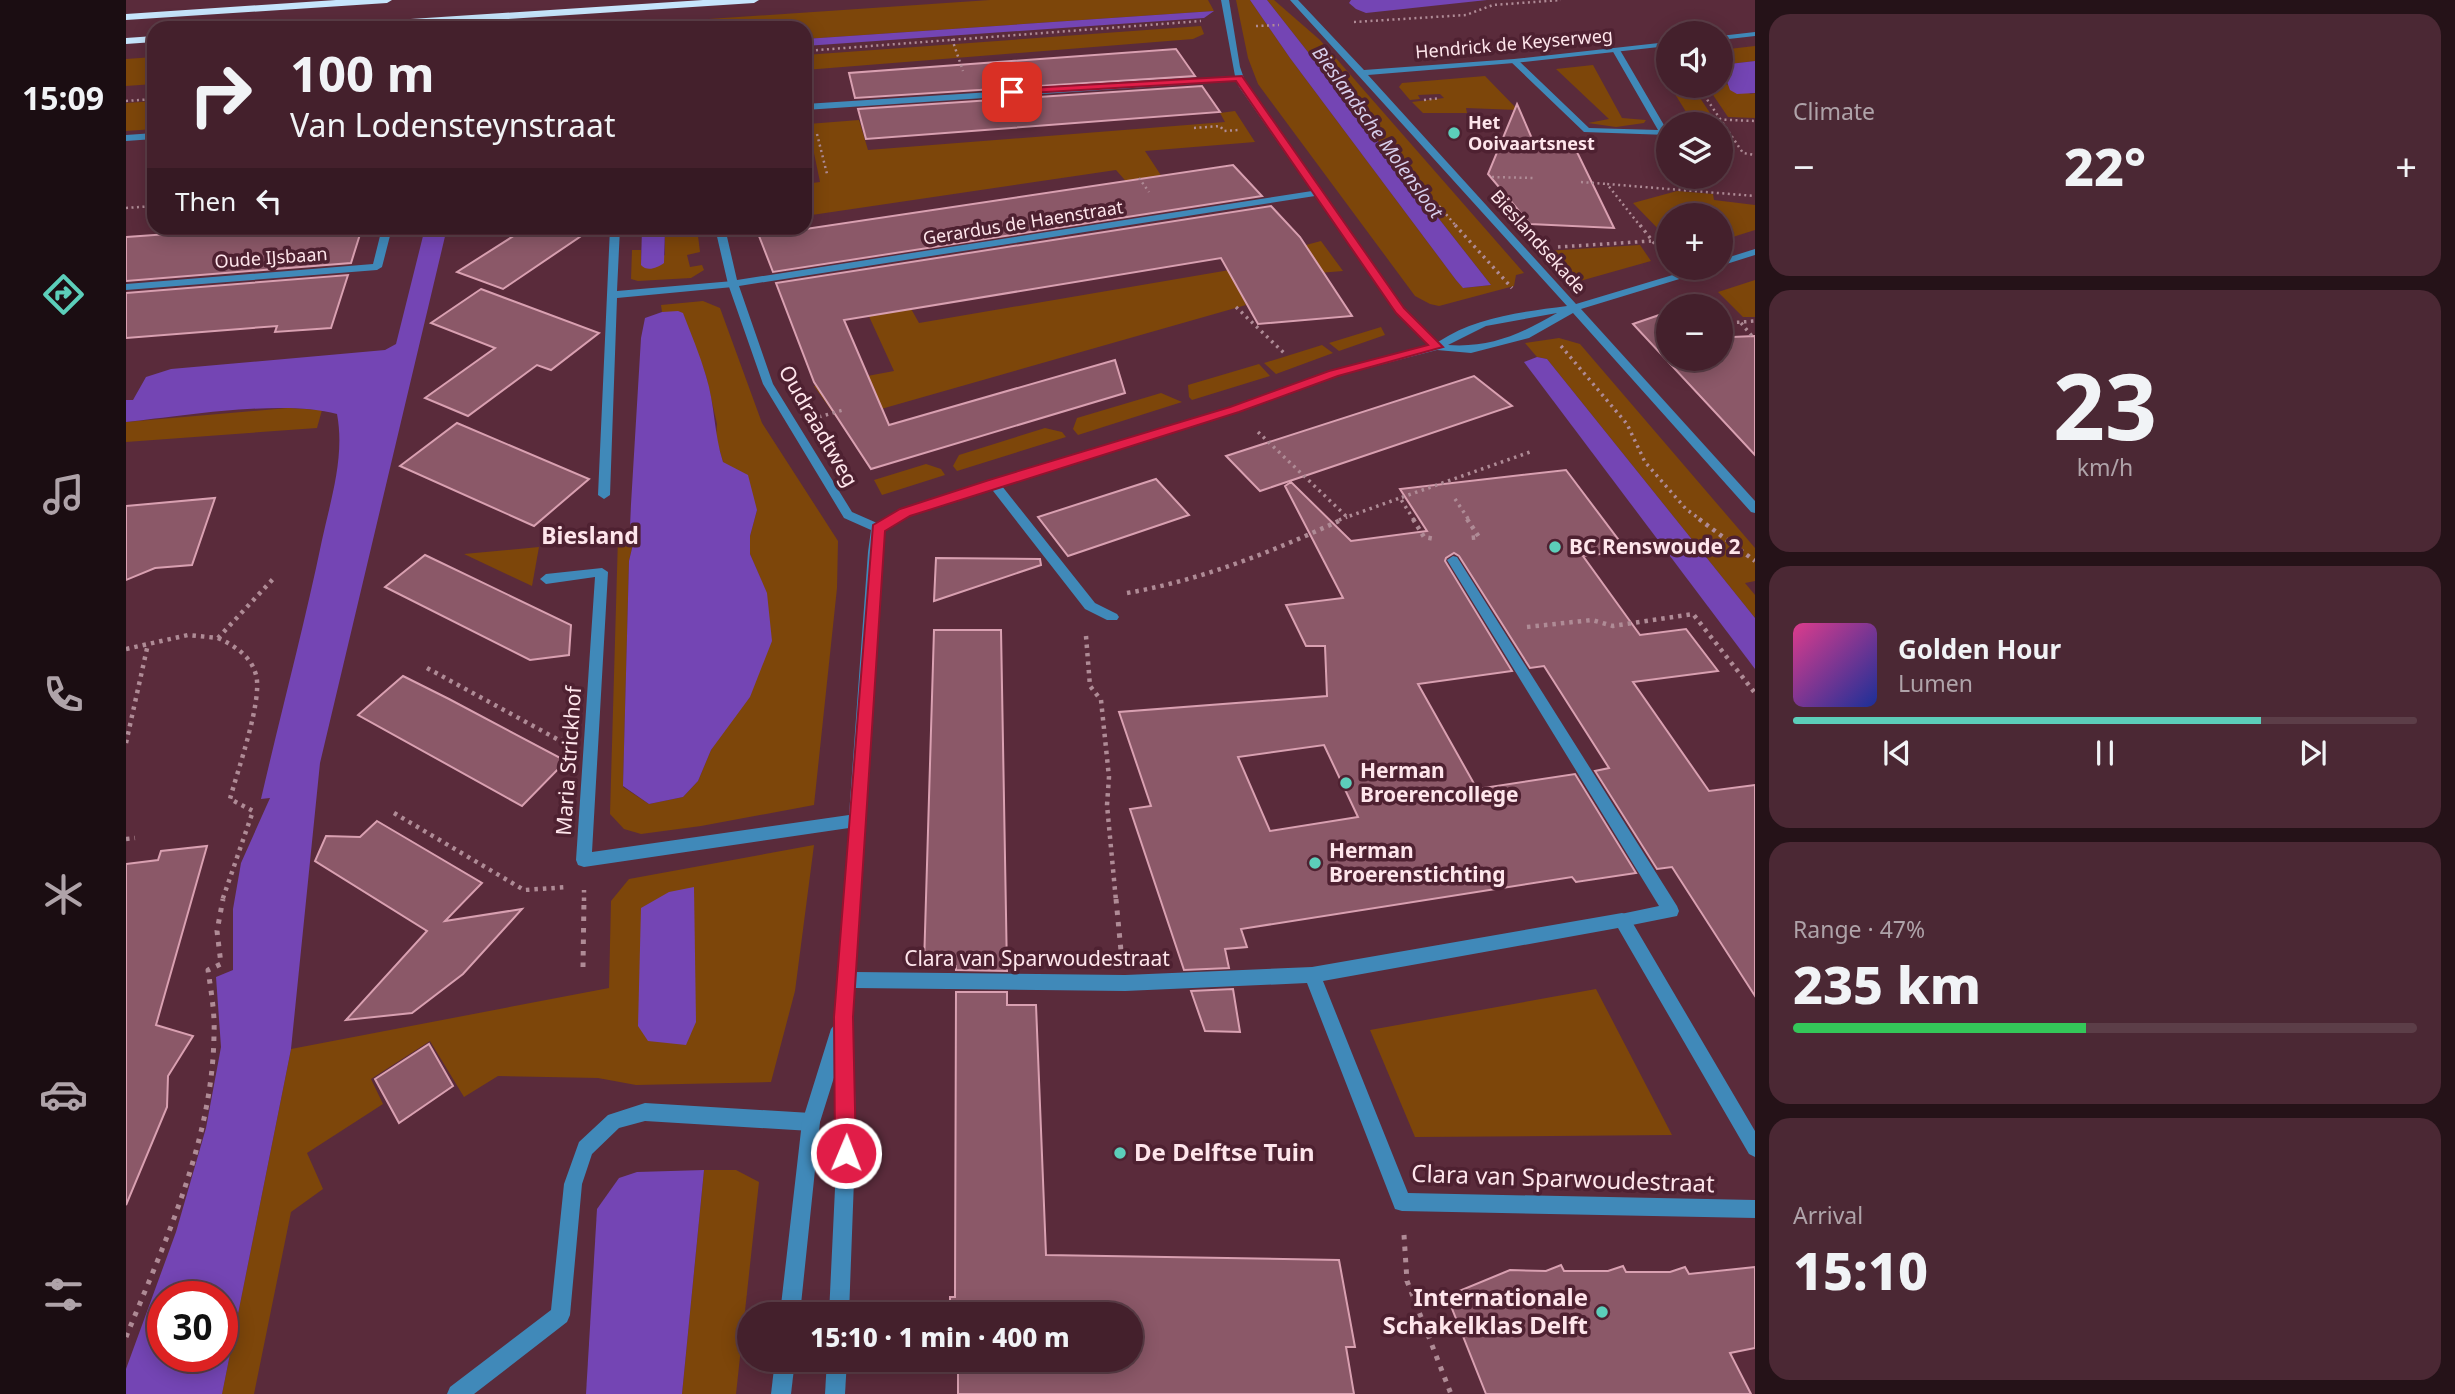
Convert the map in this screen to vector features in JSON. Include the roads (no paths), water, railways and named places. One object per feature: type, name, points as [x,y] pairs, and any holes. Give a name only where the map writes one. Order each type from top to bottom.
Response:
[{"type":"highway","points":[[126,17],[387,0]]},
{"type":"highway","points":[[428,21],[754,0]]},
{"type":"highway","points":[[126,41],[147,40]]},
{"type":"street","points":[[1225,0],[1239,78],[1400,310],[1437,347]]},
{"type":"street","name":"Bieslandsekade","points":[[1294,0],[1755,509]]},
{"type":"street","points":[[1733,36],[1755,33]]},
{"type":"street","name":"Hendrick de Keyserweg","points":[[1362,74],[1656,45]]},
{"type":"street","points":[[1514,61],[1587,130],[1664,133],[1616,50]]},
{"type":"street","points":[[812,106],[1239,78]]},
{"type":"street","points":[[126,138],[147,136]]},
{"type":"street","name":"Gerardus de Haenstraat","points":[[733,284],[1318,193]]},
{"type":"street","name":"Oude IJsbaan","points":[[126,287],[377,267],[385,235]]},
{"type":"street","points":[[604,495],[615,235]]},
{"type":"street","name":"Oudraadtweg","points":[[722,235],[733,284],[768,384],[848,515],[878,528]]},
{"type":"street","points":[[1733,259],[1755,252]]},
{"type":"street","points":[[1437,347],[1456,333],[1515,315],[1574,308],[1666,280]]},
{"type":"street","points":[[612,295],[733,284]]},
{"type":"street","points":[[840,1302],[847,1126],[844,1017],[878,528],[905,512],[1234,410],[1333,374],[1437,347],[1471,350],[1525,336],[1574,308]]},
{"type":"street","points":[[994,484],[1090,606],[1112,617]]},
{"type":"street","name":"Clara van Sparwoudestraat","points":[[846,980],[1125,983],[1312,975],[1671,911],[1453,560]]},
{"type":"street","name":"Maria Strickhof","points":[[546,579],[602,572],[584,860],[857,820]]},
{"type":"street","points":[[1622,920],[1755,1149]]},
{"type":"street","name":"Clara van Sparwoudestraat","points":[[1312,975],[1402,1202],[1755,1209]]},
{"type":"street","points":[[791,1302],[811,1122],[844,1017]]},
{"type":"street","points":[[457,1394],[560,1315],[573,1184],[585,1148],[614,1121],[645,1112],[811,1122]]},
{"type":"street","points":[[781,1394],[784,1372]]},
{"type":"street","points":[[835,1394],[836,1372]]},
{"type":"place","name":"Het Ooivaartsnest","points":[[1454,133]]},
{"type":"place","name":"BC Renswoude 2","points":[[1555,547]]},
{"type":"place","name":"Herman Broerencollege","points":[[1346,783]]},
{"type":"place","name":"Herman Broerenstichting","points":[[1315,863]]},
{"type":"place","name":"De Delftse Tuin","points":[[1120,1153]]},
{"type":"place","name":"Internationale Schakelklas Delft","points":[[1602,1312]]},
{"type":"district","name":"Biesland","points":[[590,536]]},
{"type":"water label","name":"Bieslandsche Molensloot","points":[[1378,132]]}]
